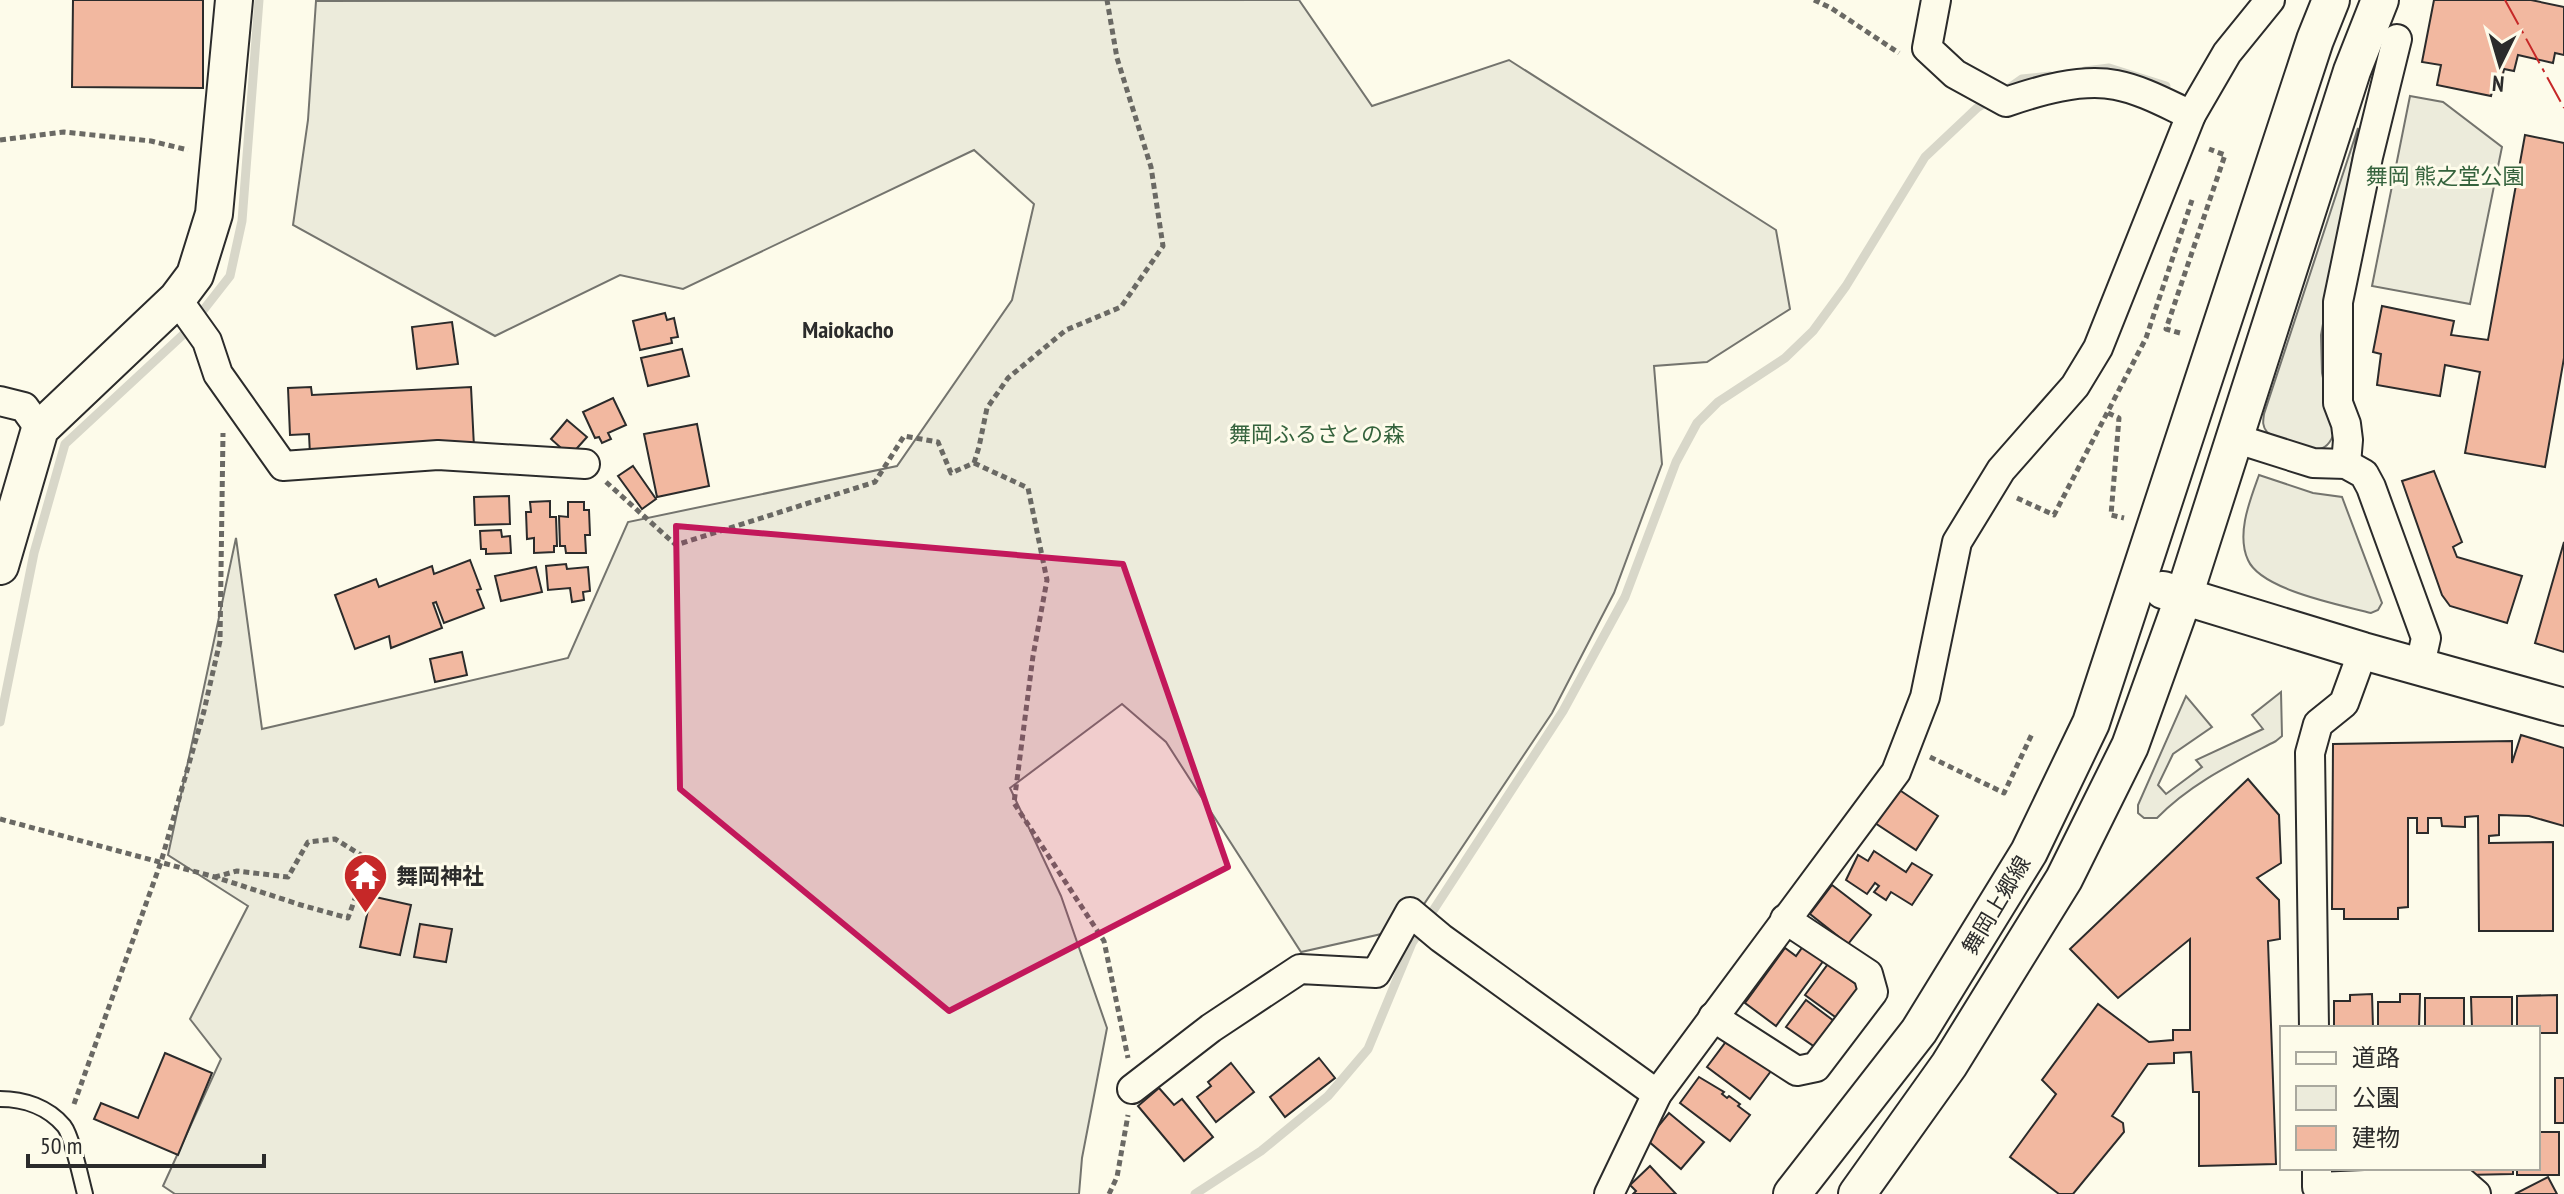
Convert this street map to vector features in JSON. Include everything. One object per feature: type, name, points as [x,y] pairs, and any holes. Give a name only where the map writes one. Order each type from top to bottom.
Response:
[{"type":"street","points":[[0,566],[6,523],[40,429],[177,299],[195,275],[214,214],[234,0]]},
{"type":"street","points":[[1936,0],[1927,48],[1955,74],[2006,102],[2054,86],[2112,84],[2191,115]]},
{"type":"street","points":[[1609,1194],[1657,1094],[1896,772],[1925,697],[1957,542],[2001,470],[2075,386],[2098,348],[2191,115],[2227,53],[2270,0]]},
{"type":"street","name":"舞岡上郷線","points":[[1792,1194],[1919,1031],[2029,852],[2091,723],[2315,40],[2331,0]]},
{"type":"street","name":"舞岡上郷線","points":[[1857,1194],[1949,1065],[2064,879],[2130,746],[2184,596],[2352,71],[2380,0]]},
{"type":"street","points":[[2346,464],[2346,424],[2338,403],[2338,302],[2368,157],[2397,39]]},
{"type":"street","points":[[177,299],[207,341],[218,374],[283,466],[438,455],[585,464]]},
{"type":"street","points":[[0,401],[24,407],[40,429]]},
{"type":"street","points":[[2234,438],[2313,463],[2346,464],[2364,474],[2426,638],[2420,665]]},
{"type":"street","points":[[2138,582],[2363,651],[2564,707]]},
{"type":"street","points":[[2314,1026],[2310,753],[2318,724],[2344,703],[2363,651]]},
{"type":"street","points":[[1132,1089],[1211,1028],[1300,969],[1376,973],[1410,912],[1441,938],[1657,1094]]},
{"type":"street","points":[[1713,1017],[1797,1071],[1816,1067],[1873,992],[1868,974],[1785,919]]},
{"type":"street","points":[[2317,1170],[2317,1187],[2461,1181],[2476,1194]]},
{"type":"lane","points":[[0,1099],[14,1099],[41,1107],[65,1127],[85,1194]]},
{"type":"path","points":[[974,463],[987,408],[1008,378],[1066,330],[1121,307],[1163,246],[1151,167],[1117,58],[1107,0]]},
{"type":"path","points":[[1814,0],[1909,60],[1942,61]]},
{"type":"path","points":[[0,140],[64,132],[151,141],[220,158]]},
{"type":"path","points":[[2180,333],[2166,329],[2225,155],[2210,149]]},
{"type":"path","points":[[2108,413],[2119,418],[2111,515],[2127,519]]},
{"type":"path","points":[[65,1127],[161,862],[204,711],[220,641],[223,427]]},
{"type":"path","points":[[585,464],[676,545],[875,482],[904,436],[938,442],[951,473],[974,463],[1028,488],[1047,580],[1033,656],[1014,803],[1104,941],[1127,1045],[1132,1089],[1117,1177],[1109,1194]]},
{"type":"path","points":[[1907,746],[2004,793],[2032,734]]},
{"type":"path","points":[[1,819],[215,877],[348,918],[369,860],[335,839],[308,842],[288,877],[237,871],[215,877]]},
{"type":"highlighted area","points":[[676,526],[1123,564],[1228,867],[949,1011],[680,789]]},
{"type":"green space","name":"舞岡ふるさとの森","points":[[1299,0],[1372,106],[1509,60],[1776,230],[1790,309],[1707,362],[1654,366],[1662,464],[1614,593],[1552,713],[1408,928],[1301,952],[1166,742],[1122,704],[1010,788],[1061,896],[1107,1028],[1082,1158],[1079,1194],[175,1194],[163,1186],[221,1059],[190,1019],[248,906],[168,855],[236,538],[262,729],[568,658],[628,522],[897,466],[1012,300],[1034,204],[974,150],[683,289],[620,275],[495,336],[293,225],[308,120],[316,1]]},
{"type":"green space","name":"舞岡 熊之堂公園","points":[[2410,96],[2443,102],[2502,147],[2470,304],[2372,286]]},
{"type":"green space","points":[[2358,128],[2321,335],[2322,373],[2331,418],[2336,427],[2329,443],[2313,449],[2269,434],[2265,430],[2264,417]]},
{"type":"green space","points":[[2259,475],[2313,493],[2342,497],[2382,603],[2378,610],[2371,613],[2303,595],[2268,580],[2256,571],[2248,560],[2243,539],[2246,517]]},
{"type":"green space","points":[[2281,692],[2282,736],[2199,784],[2157,818],[2144,818],[2138,813],[2138,805],[2186,696],[2212,727],[2173,754],[2158,785],[2166,794],[2202,767],[2196,760],[2263,729],[2252,715]]},
{"type":"building","points":[[73,0],[203,0],[203,88],[72,87]]},
{"type":"building","points":[[2434,0],[2531,0],[2564,7],[2564,55],[2555,53],[2553,63],[2518,55],[2514,71],[2504,69],[2501,85],[2494,84],[2491,96],[2437,85],[2441,65],[2422,62]]},
{"type":"building","points":[[2525,135],[2564,143],[2564,358],[2545,467],[2465,453],[2480,372],[2445,365],[2440,396],[2377,385],[2381,354],[2373,352],[2382,306],[2454,321],[2451,335],[2488,340]]},
{"type":"building","points":[[665,313],[667,320],[674,318],[678,337],[671,338],[672,343],[640,350],[633,321]]},
{"type":"building","points":[[452,322],[458,364],[417,369],[412,327]]},
{"type":"building","points":[[682,349],[689,376],[648,386],[641,358]]},
{"type":"building","points":[[311,387],[312,395],[471,387],[474,447],[310,455],[309,434],[290,435],[288,388]]},
{"type":"building","points":[[613,398],[626,425],[608,433],[611,439],[602,443],[599,437],[595,438],[583,412]]},
{"type":"building","points":[[567,420],[587,437],[570,456],[551,439]]},
{"type":"building","points":[[697,424],[709,486],[657,497],[644,434]]},
{"type":"building","points":[[633,466],[656,499],[642,509],[618,476]]},
{"type":"building","points":[[2434,471],[2462,542],[2453,547],[2457,557],[2522,576],[2507,623],[2450,606],[2442,595],[2402,481]]},
{"type":"building","points":[[509,496],[510,524],[475,525],[474,497]]},
{"type":"building","points":[[550,501],[550,517],[556,517],[557,546],[554,546],[554,552],[534,553],[534,538],[527,539],[526,512],[531,512],[530,502]]},
{"type":"building","points":[[568,502],[584,502],[584,510],[589,510],[590,535],[585,535],[586,553],[566,553],[565,546],[560,546],[559,516],[568,517]]},
{"type":"building","points":[[501,530],[502,537],[510,536],[511,553],[486,554],[486,549],[481,549],[480,531]]},
{"type":"building","points":[[2564,542],[2564,652],[2535,643]]},
{"type":"building","points":[[470,560],[481,589],[477,590],[484,608],[444,623],[436,602],[433,603],[442,628],[391,648],[389,636],[355,649],[335,595],[376,579],[379,587],[432,566],[434,574]]},
{"type":"building","points":[[566,564],[567,569],[588,567],[590,591],[583,592],[584,600],[572,602],[570,588],[548,590],[546,566]]},
{"type":"building","points":[[536,567],[542,592],[501,601],[495,576]]},
{"type":"building","points":[[462,652],[467,675],[435,682],[430,659]]},
{"type":"building","points":[[2521,735],[2564,748],[2564,826],[2529,816],[2499,815],[2499,835],[2489,836],[2489,843],[2553,842],[2553,931],[2479,931],[2478,816],[2465,817],[2465,827],[2442,826],[2441,818],[2428,818],[2428,833],[2417,833],[2417,818],[2408,818],[2408,907],[2398,908],[2398,919],[2344,919],[2344,909],[2332,909],[2333,744],[2512,741],[2512,763]]},
{"type":"building","points":[[2248,779],[2279,815],[2281,863],[2257,878],[2279,900],[2280,939],[2268,941],[2276,1164],[2199,1166],[2199,1092],[2193,1092],[2191,1052],[2174,1053],[2174,1063],[2148,1064],[2112,1116],[2123,1123],[2124,1132],[2073,1194],[2059,1194],[2010,1157],[2056,1094],[2042,1080],[2098,1004],[2149,1042],[2173,1040],[2173,1030],[2190,1030],[2190,939],[2118,998],[2070,949]]},
{"type":"building","points":[[1898,789],[1938,816],[1916,850],[1875,823]]},
{"type":"building","points":[[1874,851],[1906,872],[1912,863],[1932,875],[1912,905],[1891,892],[1886,900],[1874,892],[1879,886],[1875,883],[1867,894],[1846,880],[1858,855],[1868,861]]},
{"type":"building","points":[[1832,885],[1871,915],[1848,944],[1810,914]]},
{"type":"building","points":[[371,896],[411,905],[400,955],[360,947]]},
{"type":"building","points":[[420,924],[452,929],[446,962],[414,957]]},
{"type":"building","points":[[1804,945],[1824,960],[1776,1026],[1745,1003],[1785,948],[1796,956]]},
{"type":"building","points":[[1828,964],[1860,987],[1838,1019],[1805,995]]},
{"type":"building","points":[[2372,994],[2373,1026],[2334,1026],[2334,1001],[2350,1001],[2350,995]]},
{"type":"building","points":[[2400,994],[2420,994],[2419,1026],[2378,1026],[2378,1002],[2400,1002]]},
{"type":"building","points":[[2557,995],[2557,1033],[2540,1033],[2540,1026],[2517,1026],[2517,996]]},
{"type":"building","points":[[2471,997],[2512,997],[2512,1026],[2472,1026]]},
{"type":"building","points":[[2425,998],[2464,998],[2464,1026],[2425,1026]]},
{"type":"building","points":[[1806,1000],[1834,1021],[1815,1047],[1786,1027]]},
{"type":"building","points":[[1728,1039],[1771,1071],[1750,1099],[1707,1067]]},
{"type":"building","points":[[165,1053],[212,1073],[178,1155],[94,1119],[101,1103],[138,1118]]},
{"type":"building","points":[[1319,1058],[1335,1078],[1285,1117],[1270,1097]]},
{"type":"building","points":[[1231,1063],[1254,1092],[1216,1122],[1197,1097],[1211,1086],[1208,1082]]},
{"type":"building","points":[[1699,1077],[1724,1092],[1722,1094],[1740,1104],[1738,1106],[1750,1115],[1730,1141],[1680,1103]]},
{"type":"building","points":[[2555,1078],[2564,1078],[2564,1123],[2555,1123]]},
{"type":"building","points":[[1159,1088],[1174,1105],[1182,1099],[1213,1137],[1184,1161],[1138,1106]]},
{"type":"building","points":[[1669,1113],[1704,1142],[1681,1169],[1647,1140]]},
{"type":"building","points":[[2540,1132],[2559,1132],[2559,1175],[2517,1175],[2517,1170],[2540,1170]]},
{"type":"building","points":[[1650,1166],[1676,1194],[1633,1194],[1636,1191],[1630,1185]]},
{"type":"building","points":[[2466,1170],[2513,1170],[2513,1174],[2466,1175]]},
{"type":"building","points":[[2548,1177],[2557,1194],[2515,1194]]},
{"type":"waterway","points":[[0,722],[34,553],[65,444],[187,331],[230,276],[242,221],[259,0]]},
{"type":"waterway","points":[[2085,71],[2109,68],[2166,86]]},
{"type":"waterway","points":[[2005,91],[2022,79],[2050,76]]},
{"type":"waterway","points":[[1195,1194],[1261,1151],[1328,1096],[1368,1049],[1412,943],[1563,711],[1625,597],[1676,462],[1697,423],[1718,402],[1785,358],[1813,331],[1846,286],[1925,157],[1977,108],[1992,99]]},
{"type":"power","points":[[2505,0],[2564,108]]},
{"type":"place","name":"舞岡神社","points":[[365,915]]},
{"type":"district","name":"Maiokacho","points":[[848,330]]}]
